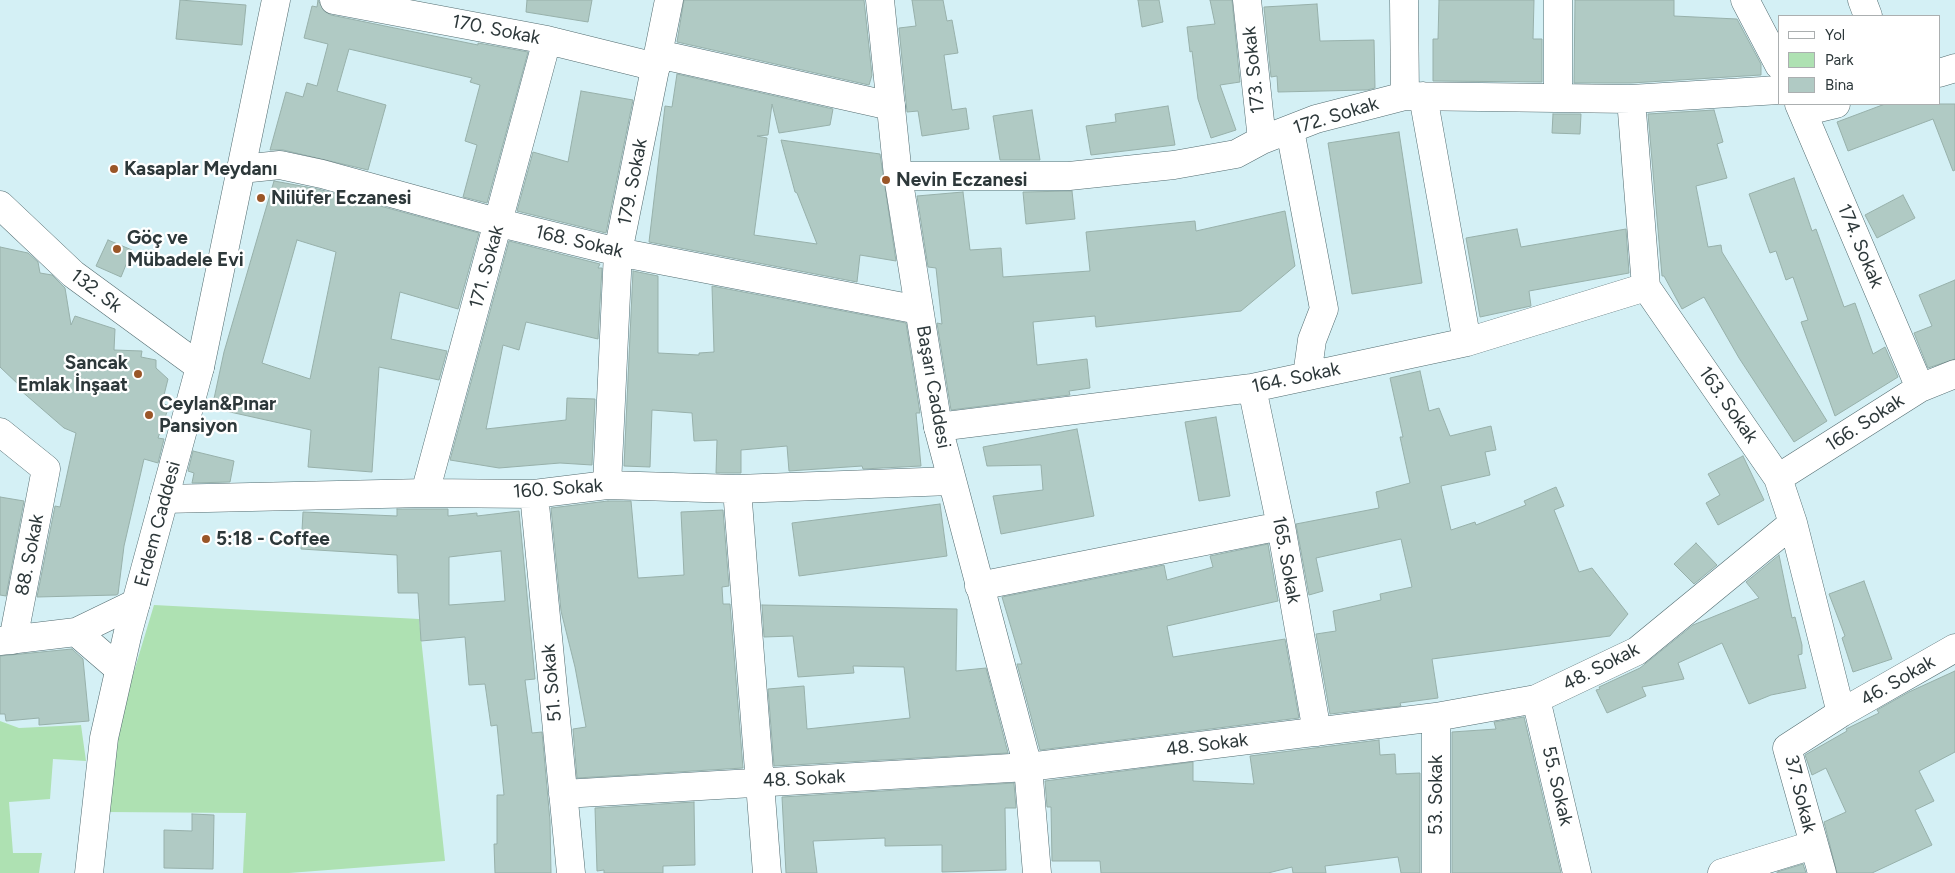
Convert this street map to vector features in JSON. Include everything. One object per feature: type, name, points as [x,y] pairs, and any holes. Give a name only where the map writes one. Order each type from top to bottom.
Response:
[{"type":"street","name":"Erdem Caddesi","points":[[89,873],[104,738],[136,603],[200,367],[276,0]]},
{"type":"street","name":"170. Sokak","points":[[334,0],[891,106]]},
{"type":"street","name":"179. Sokak","points":[[607,485],[618,252],[668,0]]},
{"type":"street","name":"Başarı Caddesi","points":[[880,0],[898,176],[938,428],[1028,767],[1037,873]]},
{"type":"street","name":"173. Sokak","points":[[1247,0],[1262,140]]},
{"type":"street","points":[[1404,0],[1414,96],[1467,342]]},
{"type":"street","points":[[1558,0],[1558,98]]},
{"type":"street","points":[[1744,0],[1778,63]]},
{"type":"street","points":[[1862,0],[1868,15]]},
{"type":"street","name":"171. Sokak","points":[[425,493],[500,224],[547,40]]},
{"type":"street","points":[[1940,73],[1955,68]]},
{"type":"street","name":"172. Sokak","points":[[898,176],[1069,176],[1174,165],[1236,154],[1262,140],[1316,119],[1414,96],[1631,98],[1778,90]]},
{"type":"street","points":[[1631,98],[1646,287]]},
{"type":"street","points":[[1801,108],[1827,105]]},
{"type":"street","name":"174. Sokak","points":[[1801,108],[1920,388]]},
{"type":"street","points":[[1290,130],[1324,309],[1312,340],[1307,376]]},
{"type":"street","name":"168. Sokak","points":[[242,169],[280,165],[500,224],[618,252],[920,310]]},
{"type":"street","name":"132. Sk","points":[[0,205],[73,274],[200,367]]},
{"type":"street","name":"164. Sokak","points":[[938,428],[1252,388],[1467,342],[1646,287]]},
{"type":"street","name":"163. Sokak","points":[[1646,287],[1778,478],[1793,523],[1841,713]]},
{"type":"street","name":"166. Sokak","points":[[1778,478],[1920,388],[1955,374]]},
{"type":"street","name":"165. Sokak","points":[[1252,388],[1281,526],[1317,732]]},
{"type":"street","name":"88. Sokak","points":[[0,432],[46,469],[7,641],[76,632],[136,603]]},
{"type":"street","name":"160. Sokak","points":[[164,499],[425,493],[534,494],[607,485],[737,489],[951,480]]},
{"type":"street","points":[[737,489],[767,873]]},
{"type":"street","name":"51. Sokak","points":[[534,494],[571,873]]},
{"type":"street","name":"48. Sokak","points":[[563,794],[760,781],[1028,767],[1436,717],[1536,699],[1637,651],[1793,523]]},
{"type":"street","points":[[979,586],[1281,526]]},
{"type":"street","points":[[76,632],[120,669]]},
{"type":"street","name":"46. Sokak","points":[[1841,713],[1955,648]]},
{"type":"street","name":"55. Sokak","points":[[1536,699],[1577,873]]},
{"type":"street","name":"37. Sokak","points":[[1822,873],[1787,748],[1841,713]]},
{"type":"street","name":"53. Sokak","points":[[1436,717],[1436,873]]},
{"type":"street","points":[[1722,873],[1813,845]]},
{"type":"green space","points":[[154,605],[419,619],[445,861],[289,873],[243,873],[246,813],[106,812],[119,721]]},
{"type":"green space","points":[[0,721],[19,728],[81,725],[86,761],[53,759],[50,799],[9,802],[13,853],[42,853],[39,873],[0,873]]},
{"type":"building","points":[[180,0],[246,5],[242,45],[176,39]]},
{"type":"building","points":[[318,0],[324,11],[331,15],[478,45],[478,43],[528,52],[487,203],[463,197],[477,145],[465,141],[480,85],[470,82],[472,78],[349,49],[337,91],[386,105],[368,170],[283,150],[270,150],[286,92],[303,97],[307,83],[317,86],[328,44],[304,38],[312,6],[317,7]]},
{"type":"building","points":[[527,0],[592,0],[588,22],[526,12]]},
{"type":"building","points":[[684,0],[864,0],[872,75],[869,85],[677,42]]},
{"type":"building","points":[[912,0],[943,0],[947,21],[952,20],[958,53],[944,55],[952,110],[966,108],[969,129],[922,136],[918,111],[907,112],[899,28],[916,26]]},
{"type":"building","points":[[1138,0],[1159,0],[1163,22],[1142,27]]},
{"type":"building","points":[[1210,0],[1232,0],[1240,82],[1220,85],[1236,130],[1211,138],[1198,99],[1187,27],[1215,24]]},
{"type":"building","points":[[1439,0],[1534,0],[1533,39],[1542,39],[1542,82],[1433,81],[1433,39],[1438,39]]},
{"type":"building","points":[[1575,0],[1674,0],[1674,16],[1737,19],[1761,64],[1761,75],[1631,83],[1574,83]]},
{"type":"building","points":[[1317,4],[1320,41],[1374,40],[1375,88],[1367,90],[1278,92],[1277,76],[1271,77],[1264,7]]},
{"type":"building","points":[[677,74],[833,109],[830,125],[779,133],[772,104],[768,135],[757,136],[767,138],[754,235],[817,244],[795,192],[781,140],[880,154],[896,261],[860,255],[857,282],[649,242],[665,106],[672,107]]},
{"type":"building","points":[[581,91],[633,100],[606,233],[517,211],[533,152],[568,162]]},
{"type":"building","points":[[1955,104],[1955,170],[1953,171],[1933,119],[1848,151],[1837,122],[1882,105]]},
{"type":"building","points":[[1168,106],[1175,145],[1091,155],[1086,126],[1116,122],[1115,114]]},
{"type":"building","points":[[1032,110],[1040,160],[1000,160],[993,116]]},
{"type":"building","points":[[1714,110],[1723,142],[1717,144],[1727,178],[1696,186],[1708,247],[1721,245],[1722,252],[1827,421],[1794,442],[1739,358],[1704,297],[1682,309],[1664,276],[1662,276],[1648,114]]},
{"type":"building","points":[[1553,114],[1581,114],[1580,134],[1552,133]]},
{"type":"building","points":[[1399,132],[1422,283],[1352,294],[1328,143]]},
{"type":"building","points":[[1794,178],[1812,231],[1816,229],[1844,307],[1855,303],[1873,354],[1885,347],[1898,377],[1835,416],[1801,322],[1808,320],[1793,277],[1786,280],[1776,251],[1770,253],[1749,194]]},
{"type":"building","points":[[274,181],[318,189],[479,233],[458,309],[400,292],[391,339],[447,351],[439,380],[379,367],[372,472],[308,467],[311,430],[212,408],[224,352]],"holes":[[[297,240],[336,252],[310,379],[262,363]]]},
{"type":"building","points":[[1072,191],[1075,219],[1026,224],[1023,192]]},
{"type":"building","points":[[963,192],[970,250],[1001,248],[1003,277],[1090,271],[1086,232],[1195,221],[1196,231],[1285,211],[1295,266],[1241,311],[1096,327],[1095,316],[1033,322],[1037,365],[1087,359],[1090,388],[1069,391],[1070,395],[951,410],[937,323],[942,324],[936,268],[928,267],[917,196]]},
{"type":"building","points":[[1903,195],[1915,218],[1877,238],[1865,215]]},
{"type":"building","points":[[1517,229],[1521,247],[1626,229],[1629,273],[1529,291],[1531,306],[1480,317],[1466,238]]},
{"type":"building","name":"Göç ve Mübadele Evi","points":[[108,240],[132,250],[121,277],[96,266]]},
{"type":"building","points":[[509,241],[600,264],[598,268],[602,268],[598,339],[526,322],[519,350],[503,345],[486,429],[566,420],[567,398],[595,399],[592,465],[560,463],[499,468],[450,460]]},
{"type":"building","points":[[0,247],[28,253],[38,262],[40,273],[52,275],[65,288],[71,325],[75,316],[115,329],[114,350],[142,351],[141,357],[156,360],[156,368],[168,379],[162,403],[169,406],[158,438],[164,439],[158,463],[144,459],[124,546],[118,594],[116,595],[37,597],[55,506],[60,507],[76,433],[64,428],[19,389],[20,386],[0,367]]},
{"type":"building","points":[[633,271],[658,276],[658,353],[699,355],[699,353],[714,352],[712,286],[906,323],[920,413],[916,413],[921,466],[863,469],[862,466],[789,471],[787,446],[741,450],[741,473],[716,473],[717,440],[694,441],[692,413],[652,410],[650,467],[624,466]]},
{"type":"building","points":[[1955,280],[1955,359],[1928,368],[1914,333],[1932,326],[1919,295]]},
{"type":"building","points":[[1420,371],[1429,411],[1439,408],[1450,436],[1491,426],[1496,450],[1485,452],[1490,475],[1441,486],[1451,530],[1475,522],[1476,525],[1526,505],[1524,501],[1556,487],[1564,506],[1554,510],[1579,572],[1592,568],[1628,614],[1610,636],[1432,659],[1438,698],[1400,703],[1401,706],[1330,714],[1316,634],[1336,631],[1333,611],[1381,600],[1380,594],[1412,587],[1401,539],[1316,558],[1323,591],[1309,595],[1296,524],[1379,508],[1376,492],[1410,483],[1400,437],[1403,437],[1390,378]]},
{"type":"building","points":[[1216,417],[1230,496],[1199,501],[1185,422]]},
{"type":"building","points":[[1077,429],[1094,516],[1001,534],[993,496],[1043,490],[1041,465],[987,466],[983,447]]},
{"type":"building","points":[[193,451],[234,461],[230,482],[192,483],[194,473],[188,471]]},
{"type":"building","points":[[1743,456],[1764,500],[1718,525],[1706,503],[1720,495],[1708,474]]},
{"type":"building","points":[[0,497],[24,501],[6,596],[0,595]]},
{"type":"building","points":[[608,501],[631,501],[638,578],[684,575],[681,512],[723,510],[729,586],[722,587],[723,604],[730,604],[743,768],[577,778],[573,729],[586,727],[575,667],[561,611],[551,508]]},
{"type":"building","points":[[940,504],[947,556],[799,576],[792,523]]},
{"type":"building","points":[[397,509],[448,509],[448,516],[477,513],[477,516],[519,511],[535,679],[525,680],[532,733],[542,732],[550,821],[551,873],[495,873],[494,844],[497,844],[497,795],[504,795],[497,725],[491,726],[485,684],[469,685],[465,637],[421,641],[418,593],[398,593],[397,555],[301,549],[303,512],[397,516]],"holes":[[[501,551],[505,601],[449,605],[449,557]]]},
{"type":"building","points":[[1696,543],[1717,565],[1694,584],[1674,564]]},
{"type":"building","points":[[1268,544],[1278,601],[1167,626],[1173,657],[1285,639],[1299,718],[1040,750],[1017,664],[1022,664],[1002,597],[1164,565],[1167,580],[1213,567],[1210,556]]},
{"type":"building","points":[[1779,555],[1792,618],[1795,617],[1802,645],[1802,654],[1798,655],[1806,688],[1771,695],[1749,704],[1722,643],[1678,663],[1684,679],[1642,687],[1646,696],[1607,713],[1596,690],[1600,689],[1599,687],[1640,668],[1693,625],[1759,598],[1746,582]]},
{"type":"building","points":[[1864,581],[1892,659],[1853,672],[1842,638],[1845,636],[1829,594]]},
{"type":"building","points":[[762,605],[957,609],[956,671],[986,668],[1008,753],[774,766],[768,689],[804,686],[807,729],[910,718],[904,667],[853,666],[854,673],[798,677],[793,636],[764,637]]},
{"type":"building","points":[[72,649],[83,659],[89,721],[39,725],[39,718],[6,721],[5,714],[0,714],[0,656]]},
{"type":"building","points":[[1955,671],[1955,752],[1919,771],[1934,801],[1915,810],[1932,845],[1872,873],[1837,873],[1824,822],[1846,812],[1826,768],[1812,775],[1805,755],[1847,731],[1846,729],[1879,713],[1877,710],[1909,692]]},
{"type":"building","points":[[1524,717],[1561,873],[1452,873],[1452,732],[1496,729],[1494,722]]},
{"type":"building","points":[[1379,740],[1380,755],[1395,754],[1396,774],[1420,773],[1420,873],[1401,873],[1398,857],[1325,866],[1326,873],[1293,873],[1292,867],[1268,873],[1101,873],[1100,861],[1052,861],[1051,807],[1047,807],[1045,781],[1193,762],[1193,781],[1254,784],[1250,756]]},
{"type":"building","points":[[1014,783],[1016,808],[1005,808],[1006,870],[942,872],[942,845],[885,846],[885,838],[813,841],[817,873],[786,873],[782,797]]},
{"type":"building","points":[[694,802],[695,865],[663,866],[663,873],[604,873],[604,870],[597,871],[595,808]]},
{"type":"building","points":[[192,814],[214,815],[213,869],[164,868],[164,830],[192,831]]},
{"type":"building","points":[[1803,864],[1806,873],[1777,873],[1777,872]]},
{"type":"place","name":"Kasaplar Meydanı","points":[[114,169]]},
{"type":"place","name":"Nevin Eczanesi","points":[[886,180]]},
{"type":"place","name":"Nilüfer Eczanesi","points":[[261,198]]},
{"type":"place","name":"Göç ve Mübadele Evi","points":[[117,249]]},
{"type":"place","name":"Sancak Emlak İnşaat","points":[[138,374]]},
{"type":"place","name":"Ceylan&Pınar Pansiyon","points":[[149,415]]},
{"type":"place","name":"5:18 - Coffee","points":[[206,539]]}]
